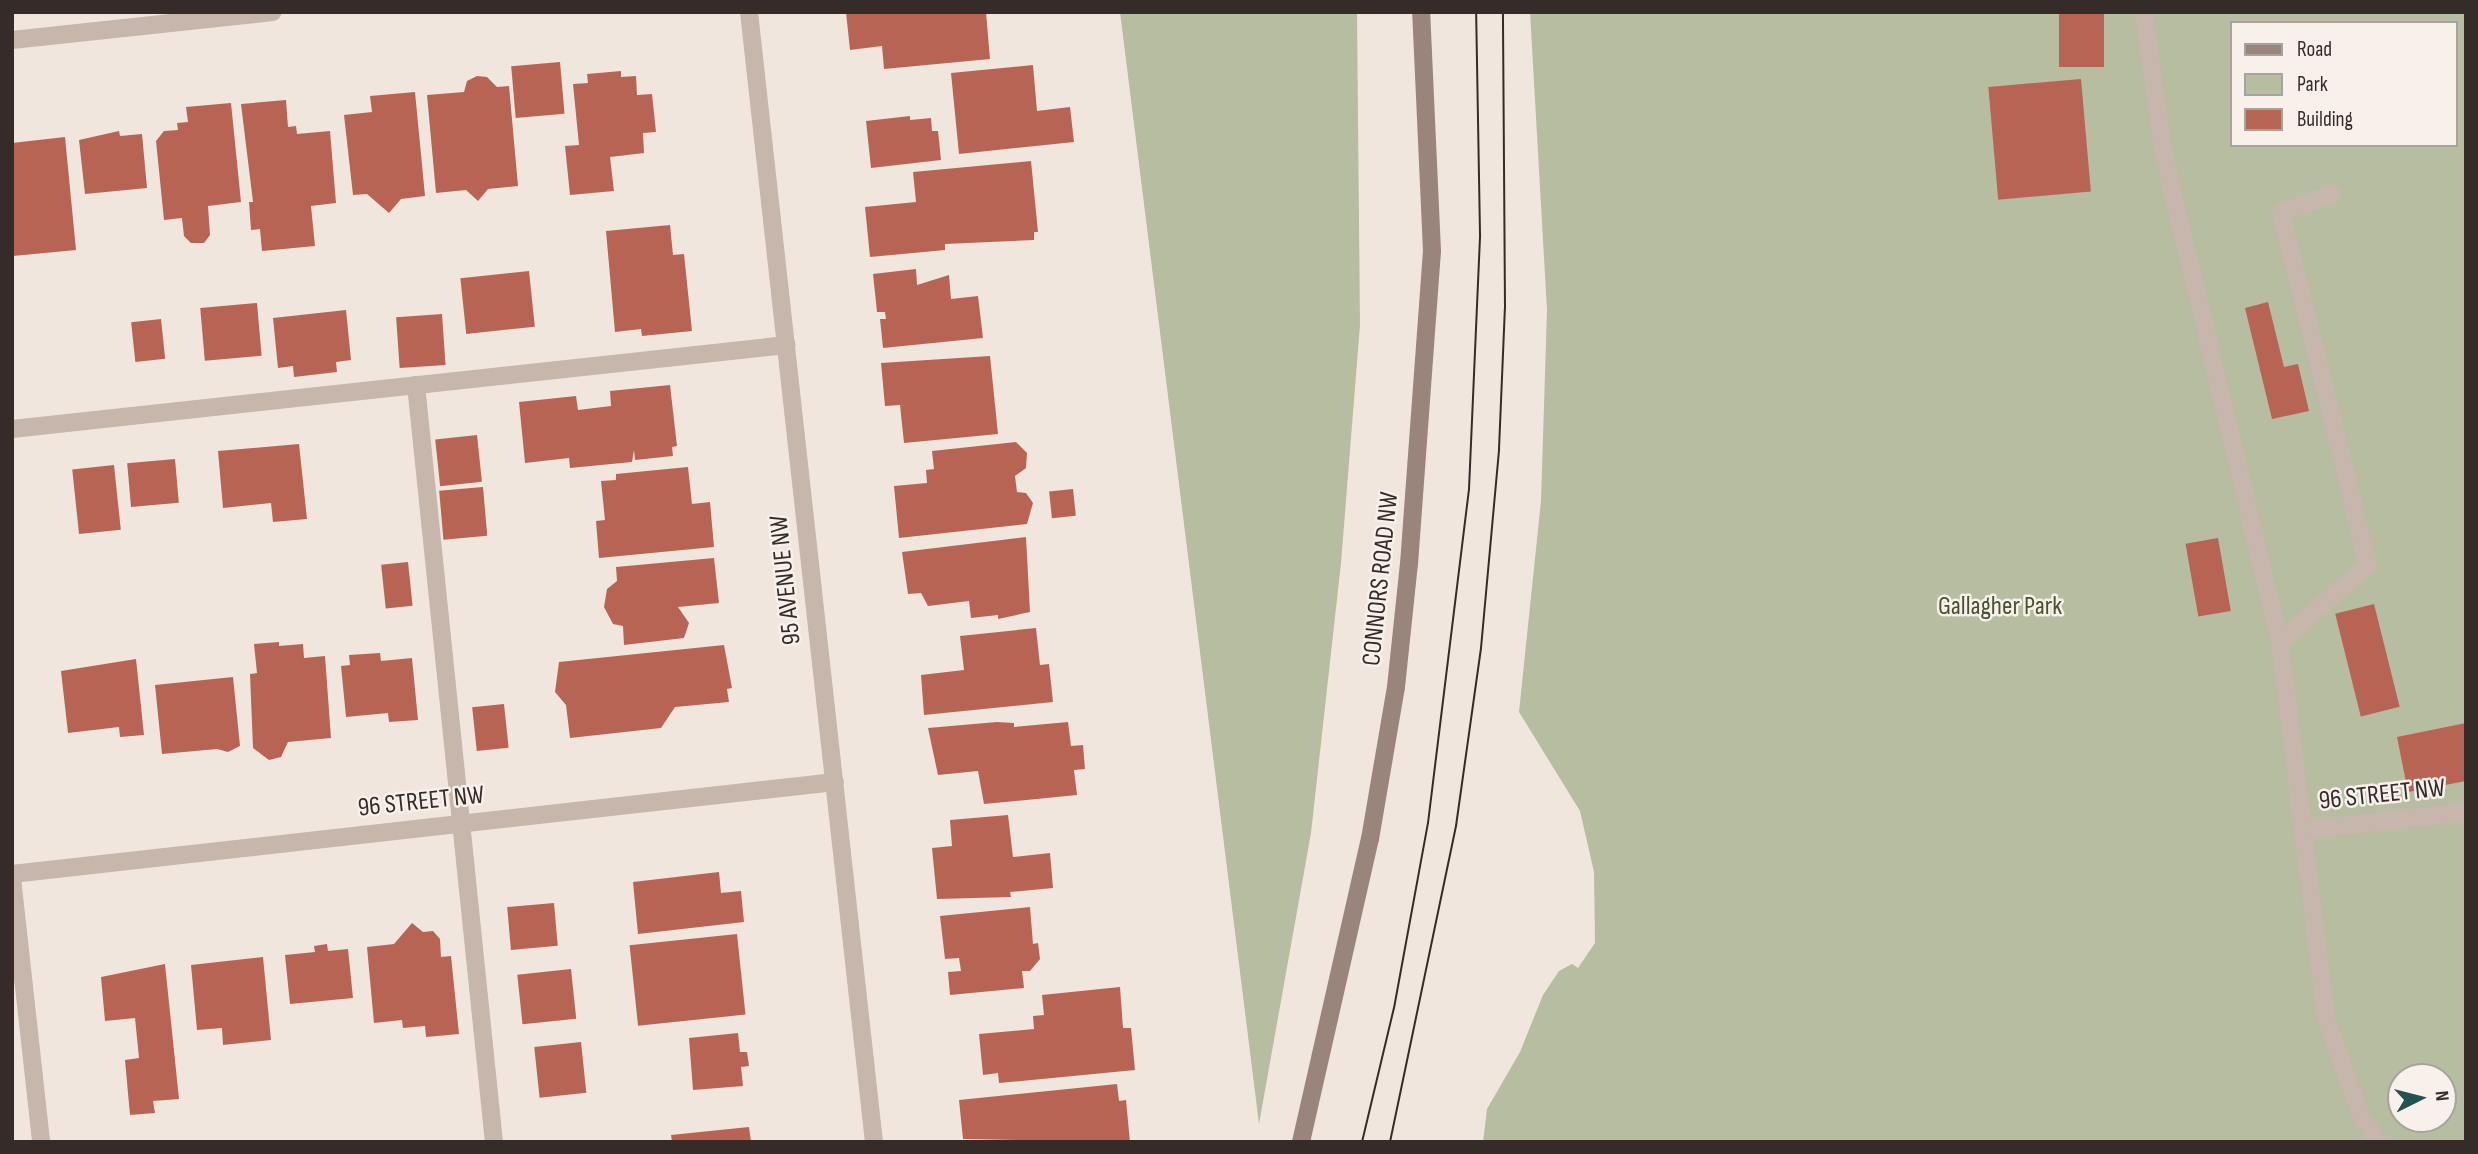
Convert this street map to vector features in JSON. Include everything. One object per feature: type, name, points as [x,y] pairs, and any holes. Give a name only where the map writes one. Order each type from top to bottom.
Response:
[{"type":"main road","name":"CONNORS ROAD NW","points":[[1301,1142],[1370,839],[1396,687],[1409,564],[1432,250],[1421,12]]},
{"type":"street","points":[[12,40],[272,12]]},
{"type":"street","name":"95 AVENUE NW","points":[[749,12],[874,1142]]},
{"type":"street","points":[[2144,12],[2163,151],[2280,642],[2326,1018],[2362,1118],[2379,1142]]},
{"type":"street","points":[[2280,642],[2368,565],[2281,213],[2333,194]]},
{"type":"street","points":[[12,429],[786,345]]},
{"type":"street","points":[[416,385],[495,1142]]},
{"type":"street","name":"96 STREET NW","points":[[12,876],[835,782]]},
{"type":"street","name":"96 STREET NW","points":[[2303,830],[2466,812]]},
{"type":"street","points":[[12,876],[41,1142]]},
{"type":"green space","points":[[1120,12],[1357,12],[1360,325],[1341,563],[1311,833],[1259,1124]]},
{"type":"green space","name":"Gallagher Park","points":[[1530,12],[2466,12],[2466,1142],[1483,1142],[1487,1109],[1520,1052],[1543,995],[1559,971],[1572,964],[1578,968],[1595,943],[1594,872],[1580,811],[1519,712],[1541,501],[1547,310]]},
{"type":"building","points":[[846,12],[986,12],[990,59],[884,69],[882,46],[850,50]]},
{"type":"building","points":[[2059,12],[2104,12],[2104,67],[2059,67]]},
{"type":"building","points":[[560,62],[565,114],[516,118],[511,66]]},
{"type":"building","points":[[1033,65],[1037,111],[1070,107],[1074,142],[959,154],[951,73]]},
{"type":"building","points":[[621,71],[621,77],[636,76],[637,95],[652,94],[656,132],[643,133],[644,153],[610,157],[614,191],[570,195],[565,146],[579,145],[573,84],[588,83],[587,74]]},
{"type":"building","points":[[477,76],[487,77],[497,87],[509,86],[518,186],[488,189],[478,201],[466,190],[436,193],[427,95],[464,92],[467,81]]},
{"type":"building","points":[[2081,79],[2091,192],[1998,200],[1988,87]]},
{"type":"building","points":[[415,92],[425,196],[401,199],[389,213],[367,194],[353,195],[344,115],[372,112],[370,96]]},
{"type":"building","points":[[286,100],[288,127],[296,126],[297,134],[330,131],[336,203],[311,206],[315,246],[262,251],[260,229],[251,230],[249,202],[253,202],[241,104]]},
{"type":"building","points":[[231,103],[241,202],[208,206],[210,235],[204,243],[191,243],[184,236],[182,218],[164,220],[156,141],[164,131],[178,130],[177,123],[188,122],[186,107]]},
{"type":"building","points":[[910,116],[910,120],[931,118],[932,131],[938,131],[941,160],[871,168],[866,121]]},
{"type":"building","points":[[119,131],[120,136],[142,134],[147,188],[85,194],[79,140]]},
{"type":"building","points":[[65,137],[76,250],[13,256],[12,143]]},
{"type":"building","points":[[1031,161],[1038,232],[1034,232],[1034,240],[945,244],[945,250],[870,257],[865,207],[916,202],[913,172]]},
{"type":"building","points":[[670,225],[673,255],[684,254],[692,331],[642,336],[641,329],[615,332],[606,231]]},
{"type":"building","points":[[916,269],[917,285],[949,275],[951,299],[978,296],[983,338],[883,348],[880,319],[886,319],[885,312],[877,312],[873,274]]},
{"type":"building","points":[[529,271],[535,327],[466,334],[460,278]]},
{"type":"building","points":[[2268,302],[2284,367],[2298,364],[2309,411],[2272,419],[2245,308]]},
{"type":"building","points":[[257,303],[262,356],[205,361],[200,308]]},
{"type":"building","points":[[346,310],[351,360],[336,362],[337,372],[294,377],[293,366],[278,368],[273,318]]},
{"type":"building","points":[[442,314],[446,365],[400,368],[396,317]]},
{"type":"building","points":[[161,319],[165,359],[135,362],[131,322]]},
{"type":"building","points":[[990,356],[998,434],[904,443],[900,405],[885,406],[881,363]]},
{"type":"building","points":[[670,385],[677,446],[672,447],[673,456],[635,460],[634,450],[632,462],[570,468],[569,458],[525,463],[519,402],[576,396],[578,410],[611,406],[610,391]]},
{"type":"building","points":[[477,435],[482,482],[440,486],[435,439]]},
{"type":"building","points":[[1016,442],[1027,453],[1026,468],[1015,476],[1017,492],[1026,493],[1033,503],[1027,524],[899,538],[894,486],[927,483],[926,470],[934,469],[932,451]]},
{"type":"building","points":[[299,444],[307,519],[273,522],[271,503],[223,508],[218,451]]},
{"type":"building","points":[[175,459],[179,503],[131,507],[127,463]]},
{"type":"building","points":[[114,465],[121,530],[79,534],[72,469]]},
{"type":"building","points":[[688,467],[692,504],[710,502],[714,547],[599,558],[596,521],[605,520],[601,481],[616,480],[616,474]]},
{"type":"building","points":[[483,487],[487,536],[443,540],[439,491]]},
{"type":"building","points":[[1073,489],[1076,516],[1052,518],[1049,492]]},
{"type":"building","points":[[1026,537],[1030,612],[998,619],[998,615],[971,618],[969,601],[928,606],[921,593],[908,594],[902,552]]},
{"type":"building","points":[[2218,538],[2231,611],[2198,617],[2186,544]]},
{"type":"building","points":[[714,558],[719,603],[678,607],[689,623],[684,638],[624,645],[623,626],[613,624],[604,607],[607,589],[617,581],[616,567]]},
{"type":"building","points":[[408,562],[413,606],[386,609],[381,565]]},
{"type":"building","points":[[2374,604],[2400,707],[2361,717],[2335,614]]},
{"type":"building","points":[[1036,628],[1040,665],[1049,664],[1053,702],[924,715],[921,675],[964,670],[960,636]]},
{"type":"building","points":[[279,642],[279,646],[303,644],[304,658],[325,656],[331,738],[288,742],[281,757],[269,760],[253,748],[250,674],[257,673],[254,644]]},
{"type":"building","points":[[724,645],[732,688],[727,689],[729,702],[675,707],[661,728],[570,738],[566,705],[555,692],[559,662]]},
{"type":"building","points":[[380,653],[381,661],[412,658],[418,720],[389,722],[388,713],[346,717],[341,666],[350,665],[349,655]]},
{"type":"building","points":[[136,659],[144,735],[120,737],[119,727],[68,733],[61,671]]},
{"type":"building","points":[[233,677],[240,746],[228,752],[217,749],[162,754],[155,685]]},
{"type":"building","points":[[504,704],[509,748],[477,751],[472,707]]},
{"type":"building","points":[[1068,722],[1071,746],[1083,745],[1085,769],[1074,770],[1077,795],[984,804],[978,771],[938,775],[928,728],[1014,723],[1014,727]]},
{"type":"building","points":[[2466,723],[2466,781],[2408,792],[2397,737]]},
{"type":"building","points":[[1008,815],[1013,857],[1050,853],[1053,888],[1010,892],[1011,897],[937,899],[932,848],[952,846],[950,820]]},
{"type":"building","points":[[719,872],[721,893],[741,891],[744,922],[638,934],[633,882]]},
{"type":"building","points":[[554,903],[558,946],[511,950],[507,907]]},
{"type":"building","points":[[1030,907],[1033,944],[1038,943],[1040,959],[1030,971],[1022,971],[1024,988],[950,995],[948,972],[961,971],[959,958],[945,959],[940,916]]},
{"type":"building","points":[[412,923],[423,932],[433,931],[440,939],[441,957],[451,956],[459,1034],[426,1037],[425,1026],[403,1028],[402,1020],[374,1023],[367,947],[394,944]]},
{"type":"building","points":[[737,934],[745,1015],[638,1026],[630,945]]},
{"type":"building","points":[[327,944],[328,951],[348,949],[353,998],[290,1004],[285,955],[315,952],[314,946]]},
{"type":"building","points":[[263,957],[271,1040],[223,1045],[222,1028],[197,1030],[191,965]]},
{"type":"building","points":[[165,964],[179,1099],[153,1101],[155,1113],[130,1115],[125,1060],[139,1058],[135,1018],[105,1021],[101,977]]},
{"type":"building","points":[[571,969],[576,1019],[523,1024],[517,975]]},
{"type":"building","points":[[1120,987],[1123,1028],[1131,1028],[1135,1070],[999,1083],[998,1073],[983,1075],[979,1034],[1034,1029],[1033,1016],[1044,1015],[1042,995]]},
{"type":"building","points":[[738,1033],[740,1052],[747,1052],[749,1066],[741,1067],[743,1086],[693,1090],[689,1038]]},
{"type":"building","points":[[581,1042],[586,1093],[540,1098],[534,1047]]},
{"type":"building","points":[[1117,1084],[1119,1101],[1126,1100],[1130,1142],[963,1139],[959,1100]]},
{"type":"building","points":[[749,1127],[751,1142],[672,1142],[671,1135]]},
{"type":"tram line","points":[[1362,1142],[1394,1008],[1428,823],[1469,489],[1480,234],[1476,12]]},
{"type":"tram line","points":[[1390,1142],[1456,826],[1481,648],[1499,449],[1505,308],[1503,12]]}]
